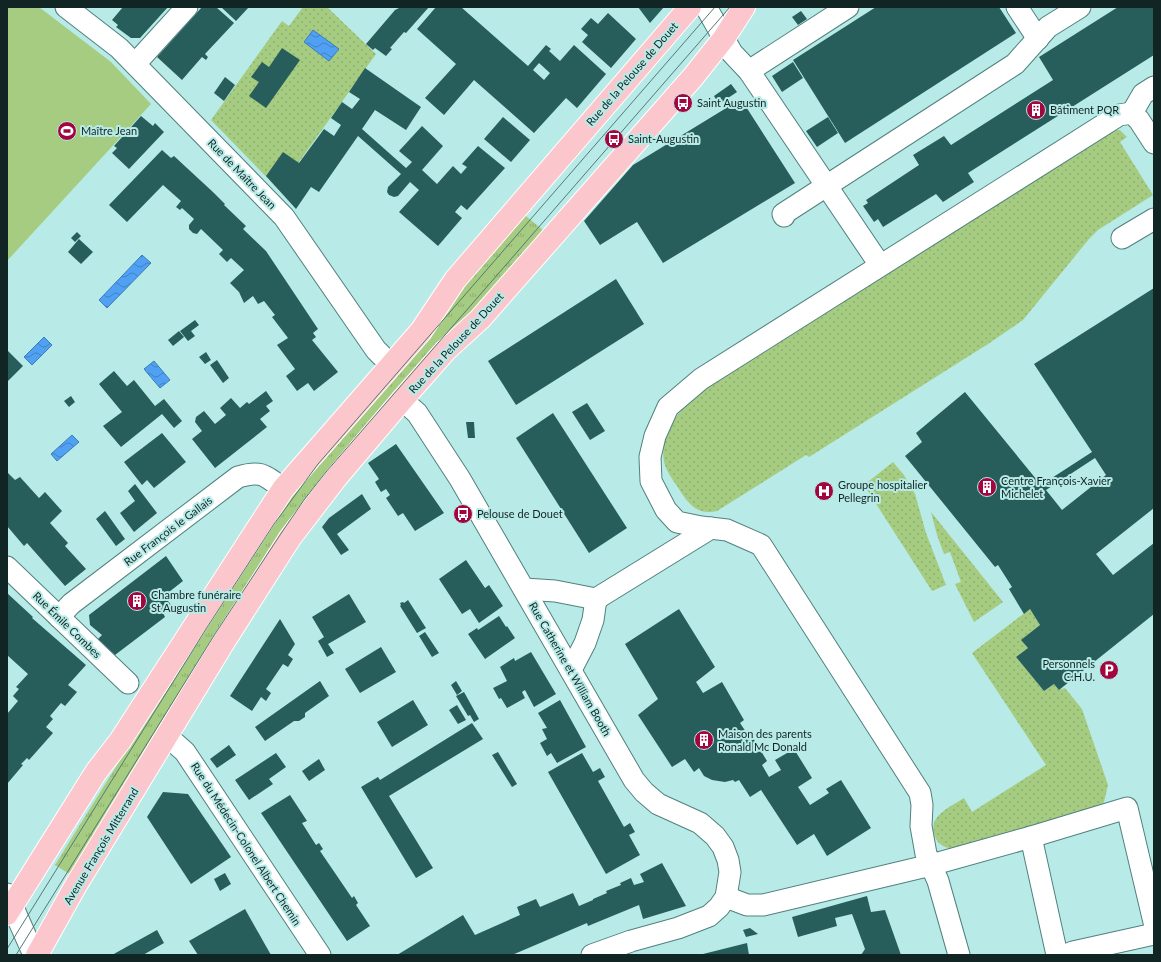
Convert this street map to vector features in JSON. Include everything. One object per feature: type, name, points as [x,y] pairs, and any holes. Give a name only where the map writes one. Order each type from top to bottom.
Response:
[{"type":"main road","name":"Rue de la Pelouse de Douet","points":[[9,904],[96,772],[120,741],[284,489],[421,331],[455,280],[690,7]]},
{"type":"main road","name":"Rue de la Pelouse de Douet","points":[[166,738],[240,615],[290,538],[336,478],[445,351],[480,319],[693,77],[724,38],[744,7]]},
{"type":"main road","name":"Avenue François Mitterrand","points":[[36,955],[76,885],[166,738]]},
{"type":"street","name":"Rue de Maître Jean","points":[[66,7],[119,48],[284,217],[376,350],[391,365]]},
{"type":"street","points":[[135,64],[187,7]]},
{"type":"street","points":[[706,7],[732,53],[749,71],[880,265]]},
{"type":"street","points":[[749,71],[848,7]]},
{"type":"street","points":[[1017,7],[1038,39]]},
{"type":"street","points":[[784,216],[783,214],[1015,64],[1048,27],[1080,7]]},
{"type":"street","points":[[959,955],[938,881],[930,866],[926,854],[920,826],[922,805],[920,793],[761,545],[727,530],[677,522],[666,510],[651,481],[650,457],[655,436],[668,407],[701,379],[1119,116],[1132,113],[1143,94],[1154,87]]},
{"type":"street","points":[[1132,113],[1139,120],[1154,143]]},
{"type":"street","points":[[1122,238],[1154,219]]},
{"type":"street","name":"Rue Catherine et William Booth","points":[[402,400],[417,413],[460,479],[634,780],[644,792],[658,804],[700,823],[715,836],[723,847],[728,860],[730,872],[726,897]]},
{"type":"street","name":"Rue François le Gallais","points":[[59,617],[71,604],[238,477],[253,473],[268,477],[284,489]]},
{"type":"street","points":[[524,589],[555,591],[596,599],[711,528]]},
{"type":"street","name":"Rue Émile Combes","points":[[7,567],[128,683]]},
{"type":"street","points":[[571,670],[585,643],[593,620],[596,599]]},
{"type":"street","name":"Rue du Médecin-Colonel Albert Chemin","points":[[166,738],[185,752],[320,955]]},
{"type":"street","points":[[592,955],[631,941],[678,928],[708,916],[719,907],[726,897],[747,906],[757,906],[930,866],[1127,808],[1154,922]]},
{"type":"street","points":[[1031,837],[1057,955]]},
{"type":"street","points":[[9,904],[36,955]]},
{"type":"street","points":[[1066,955],[1154,934]]},
{"type":"green space","name":"Maître Jean","points":[[7,7],[39,7],[111,62],[151,104],[7,261]]},
{"type":"green space","points":[[303,7],[327,7],[376,54],[279,190],[211,120],[282,21],[289,26]]},
{"type":"green space","points":[[1115,130],[1120,130],[1127,137],[1120,142],[1153,195],[1098,230],[1023,320],[988,344],[809,457],[806,455],[717,511],[710,512],[698,510],[689,502],[671,477],[664,462],[664,442],[674,420],[703,390]]},
{"type":"green space","points":[[521,212],[548,234],[331,476],[71,875],[55,865],[269,520]]},
{"type":"green space","points":[[893,462],[904,475],[915,494],[926,533],[946,585],[932,591],[864,485]]},
{"type":"green space","points":[[931,512],[1003,602],[974,622],[955,584],[961,582],[950,552],[944,554]]},
{"type":"green space","points":[[1030,609],[1040,625],[1022,640],[1028,648],[1016,657],[1044,691],[1054,684],[1059,690],[1065,688],[1082,709],[1108,785],[1104,802],[1099,808],[951,849],[945,847],[936,839],[934,833],[933,827],[938,816],[964,798],[972,812],[1046,765],[972,653]]},
{"type":"water","points":[[313,30],[339,49],[329,61],[304,42]]},
{"type":"water","points":[[142,255],[151,263],[107,308],[99,300]]},
{"type":"water","points":[[44,337],[52,345],[32,365],[24,357]]},
{"type":"water","points":[[154,361],[170,380],[160,388],[144,369]]},
{"type":"water","points":[[72,435],[79,442],[57,461],[51,454]]},
{"type":"building","points":[[123,7],[168,7],[140,38],[131,38],[116,27],[118,25],[112,20]]},
{"type":"building","points":[[202,7],[216,7],[234,23],[205,54],[208,57],[206,60],[202,57],[182,80],[157,57]]},
{"type":"building","points":[[221,7],[249,7],[236,21]]},
{"type":"building","points":[[401,7],[429,7],[406,33],[404,32],[390,48],[392,49],[386,56],[375,48],[373,50],[366,44],[395,10]]},
{"type":"building","points":[[436,7],[461,7],[528,66],[546,45],[551,49],[549,51],[560,61],[574,45],[606,74],[577,108],[566,98],[534,133],[474,80],[444,115],[425,98],[456,64],[417,29]],"holes":[[[539,63],[550,73],[544,80],[533,70]]]},
{"type":"building","points":[[638,7],[664,7],[650,23]]},
{"type":"building","points":[[876,7],[999,7],[1016,33],[845,143],[793,60]]},
{"type":"building","name":"Bâtiment PQR","points":[[1118,7],[1154,7],[1154,55],[968,173],[974,182],[943,202],[936,194],[883,227],[878,219],[874,222],[863,206],[868,203],[866,200],[919,165],[913,155],[944,136],[951,145],[1053,80],[1039,57]]},
{"type":"building","points":[[801,11],[807,19],[798,25],[792,17]]},
{"type":"building","points":[[608,13],[636,39],[611,68],[582,42],[588,35],[581,29],[591,18],[598,24]]},
{"type":"building","points":[[282,48],[300,60],[266,108],[249,96],[259,82],[251,77],[262,62],[269,67]]},
{"type":"building","points":[[793,62],[803,78],[782,92],[772,76]]},
{"type":"building","points":[[365,68],[421,107],[406,130],[375,110],[362,129],[406,168],[412,162],[399,151],[422,126],[443,146],[422,170],[437,184],[453,166],[461,174],[467,167],[462,164],[478,146],[505,168],[467,210],[461,205],[455,212],[462,218],[438,246],[399,212],[419,190],[410,182],[398,196],[394,197],[389,195],[387,192],[388,187],[401,174],[358,136],[319,192],[311,187],[296,209],[266,176],[283,152],[299,163],[324,129],[334,136],[341,125],[331,118],[342,102],[352,109],[360,99],[349,92]]},
{"type":"building","points":[[225,77],[235,85],[224,101],[214,93]]},
{"type":"building","points":[[731,84],[737,92],[719,104],[714,96]]},
{"type":"building","points":[[741,99],[795,183],[663,263],[637,222],[600,245],[584,221],[633,165]]},
{"type":"building","points":[[141,116],[153,126],[155,123],[164,132],[129,169],[112,153],[117,148],[114,146]]},
{"type":"building","points":[[503,117],[530,140],[511,162],[484,139]]},
{"type":"building","points":[[828,117],[838,133],[817,147],[806,131]]},
{"type":"building","points":[[162,150],[171,158],[174,156],[214,193],[246,226],[243,229],[266,251],[318,329],[313,333],[316,337],[312,340],[338,372],[314,391],[308,383],[297,391],[286,376],[295,369],[277,345],[288,338],[272,317],[275,315],[264,301],[258,304],[253,296],[244,303],[239,292],[230,283],[244,270],[231,258],[227,262],[219,254],[223,250],[201,229],[197,234],[193,233],[189,229],[189,225],[194,219],[182,208],[180,210],[176,207],[181,201],[163,185],[127,222],[109,205]]},
{"type":"building","points":[[77,232],[81,236],[75,242],[71,238]]},
{"type":"building","points":[[79,239],[93,252],[81,264],[68,252]]},
{"type":"building","points":[[616,279],[644,324],[516,405],[488,361]]},
{"type":"building","name":"Centre François-Xavier Michelet","points":[[1154,288],[1154,508],[1096,554],[1113,575],[1154,543],[1154,614],[1059,690],[1054,684],[1044,691],[1016,657],[1028,648],[1021,640],[1040,625],[1030,609],[1024,614],[1009,589],[1012,587],[998,565],[995,567],[905,456],[922,442],[916,433],[965,392],[1041,485],[1092,452],[1034,364]],"holes":[[[1095,458],[1106,475],[1062,510],[1046,490]]]},
{"type":"building","points":[[195,320],[199,325],[191,331],[195,336],[188,341],[180,331]]},
{"type":"building","points":[[179,331],[184,337],[173,346],[168,340]]},
{"type":"building","points":[[7,350],[23,366],[7,382]]},
{"type":"building","points":[[206,352],[211,360],[205,364],[199,357]]},
{"type":"building","points":[[217,360],[229,378],[223,383],[210,365]]},
{"type":"building","points":[[114,371],[127,386],[134,380],[155,406],[164,399],[182,421],[174,428],[162,414],[121,447],[103,426],[122,412],[99,384]]},
{"type":"building","points":[[266,391],[273,401],[266,406],[270,411],[260,419],[267,427],[215,468],[192,439],[202,431],[195,422],[196,417],[204,411],[215,424],[226,415],[220,408],[231,398],[240,408],[247,402],[249,404]]},
{"type":"building","points":[[71,396],[75,402],[69,407],[64,401]]},
{"type":"building","points":[[587,403],[605,431],[590,440],[572,412]]},
{"type":"building","points":[[553,413],[627,528],[589,553],[516,438]]},
{"type":"building","points":[[466,422],[474,422],[475,438],[468,438]]},
{"type":"building","points":[[162,433],[186,462],[154,488],[147,480],[142,485],[124,462]]},
{"type":"building","points":[[396,444],[444,513],[415,531],[403,513],[398,516],[386,498],[390,495],[386,489],[381,492],[375,482],[379,479],[368,463]]},
{"type":"building","points":[[7,472],[15,480],[20,477],[39,498],[45,492],[62,511],[50,523],[68,543],[65,546],[86,569],[65,586],[27,543],[24,546],[7,526]]},
{"type":"building","points":[[135,484],[157,513],[134,532],[120,513],[135,501],[128,491]]},
{"type":"building","points":[[362,494],[371,509],[337,534],[349,550],[341,555],[322,527],[329,518]]},
{"type":"building","points":[[105,511],[125,539],[116,546],[96,519]]},
{"type":"building","name":"Chambre funéraire St Augustin","points":[[166,556],[183,581],[164,596],[172,606],[163,613],[165,617],[115,655],[97,640],[102,635],[90,625],[89,615]]},
{"type":"building","points":[[466,560],[485,588],[489,585],[503,606],[479,623],[470,609],[462,614],[439,579]]},
{"type":"building","points":[[7,593],[33,617],[32,618],[86,665],[68,685],[77,692],[65,706],[61,703],[50,716],[53,719],[46,727],[53,733],[29,760],[27,758],[21,764],[23,765],[7,784],[7,714],[18,701],[13,696],[19,689],[16,687],[28,674],[7,655]]},
{"type":"building","points":[[349,594],[366,622],[328,644],[334,653],[327,657],[318,641],[324,637],[312,617]]},
{"type":"building","points":[[408,600],[426,628],[417,633],[400,606],[400,603],[404,603]]},
{"type":"building","name":"Maison des parents Ronald Mc Donald","points":[[679,609],[715,667],[696,682],[703,693],[722,682],[744,720],[740,723],[746,732],[748,730],[767,761],[762,765],[769,777],[781,770],[775,760],[794,749],[812,778],[798,787],[810,805],[829,793],[826,789],[841,780],[871,828],[827,856],[814,834],[797,845],[761,790],[750,797],[739,780],[735,782],[733,780],[725,782],[712,780],[704,776],[699,768],[694,772],[685,759],[672,767],[638,715],[658,699],[625,644]]},
{"type":"building","points":[[499,616],[515,638],[485,659],[468,634],[477,628],[478,630]]},
{"type":"building","points":[[280,619],[295,644],[288,655],[293,659],[288,667],[283,664],[266,689],[271,693],[266,701],[261,697],[252,711],[230,696]]},
{"type":"building","points":[[425,632],[439,653],[432,657],[419,636]]},
{"type":"building","points":[[381,647],[396,672],[360,693],[345,669]]},
{"type":"building","points":[[531,652],[556,694],[534,707],[525,690],[522,692],[525,698],[507,708],[501,698],[499,699],[493,688],[507,681],[500,667],[514,658],[515,661]]},
{"type":"building","points":[[320,681],[329,696],[305,713],[305,717],[299,721],[294,721],[265,741],[255,727]]},
{"type":"building","points":[[456,681],[462,691],[457,695],[451,685]]},
{"type":"building","points":[[464,692],[479,719],[474,722],[470,715],[468,716],[456,696]]},
{"type":"building","points":[[413,700],[428,725],[392,747],[377,722]]},
{"type":"building","points":[[560,700],[586,747],[557,763],[551,753],[547,756],[540,743],[547,739],[542,729],[547,728],[538,713]]},
{"type":"building","points":[[457,705],[466,720],[458,724],[449,710]]},
{"type":"building","points":[[472,723],[483,739],[389,796],[433,868],[416,878],[361,787],[378,777],[380,780]]},
{"type":"building","points":[[229,745],[236,755],[217,768],[210,759]]},
{"type":"building","points":[[498,752],[517,784],[512,787],[492,755]]},
{"type":"building","points":[[276,753],[286,767],[269,779],[273,784],[249,800],[235,780]]},
{"type":"building","points":[[582,753],[593,772],[600,768],[605,777],[598,781],[624,827],[630,823],[635,832],[629,835],[640,855],[606,874],[548,772]]},
{"type":"building","points":[[319,759],[325,770],[309,781],[302,771]]},
{"type":"building","points":[[163,792],[188,794],[231,857],[191,884],[147,817]]},
{"type":"building","points":[[290,795],[307,821],[302,823],[316,845],[319,843],[323,849],[320,851],[352,898],[354,896],[358,903],[356,905],[370,926],[347,941],[261,813]]},
{"type":"building","points":[[662,863],[686,906],[643,919],[639,905],[588,926],[587,923],[512,955],[397,955],[463,915],[475,935],[520,915],[517,907],[536,899],[540,907],[573,893],[579,906],[607,893],[606,891],[621,885],[620,883],[631,878],[634,885],[644,882],[640,874]]},
{"type":"building","points":[[225,873],[231,884],[220,891],[214,879]]},
{"type":"building","points":[[867,896],[871,912],[885,910],[901,955],[861,955],[865,949],[852,914],[835,918],[837,926],[798,937],[792,917]]},
{"type":"building","points":[[245,909],[271,955],[198,955],[189,941]]},
{"type":"building","points":[[750,928],[758,934],[746,937],[743,930]]},
{"type":"building","points":[[157,930],[164,943],[143,955],[112,955]]},
{"type":"building","points":[[747,943],[749,955],[703,955],[703,954]]},
{"type":"tram line","points":[[7,949],[206,629],[274,524],[318,464],[715,7]]},
{"type":"tram line","points":[[16,955],[215,634],[304,500],[326,472],[730,7]]},
{"type":"place","name":"Saint Augustin","points":[[683,103]]},
{"type":"place","name":"Bâtiment PQR","points":[[1036,110]]},
{"type":"place","name":"Maître Jean","points":[[67,131]]},
{"type":"place","name":"Saint-Augustin","points":[[614,139]]},
{"type":"place","name":"Centre François-Xavier Michelet","points":[[987,487]]},
{"type":"place","name":"Groupe hospitalier Pellegrin","points":[[824,491]]},
{"type":"place","name":"Pelouse de Douet","points":[[463,514]]},
{"type":"place","name":"Chambre funéraire St Augustin","points":[[137,601]]},
{"type":"place","name":"Personnels C.H.U.","points":[[1109,670]]},
{"type":"place","name":"Maison des parents Ronald Mc Donald","points":[[704,740]]}]
